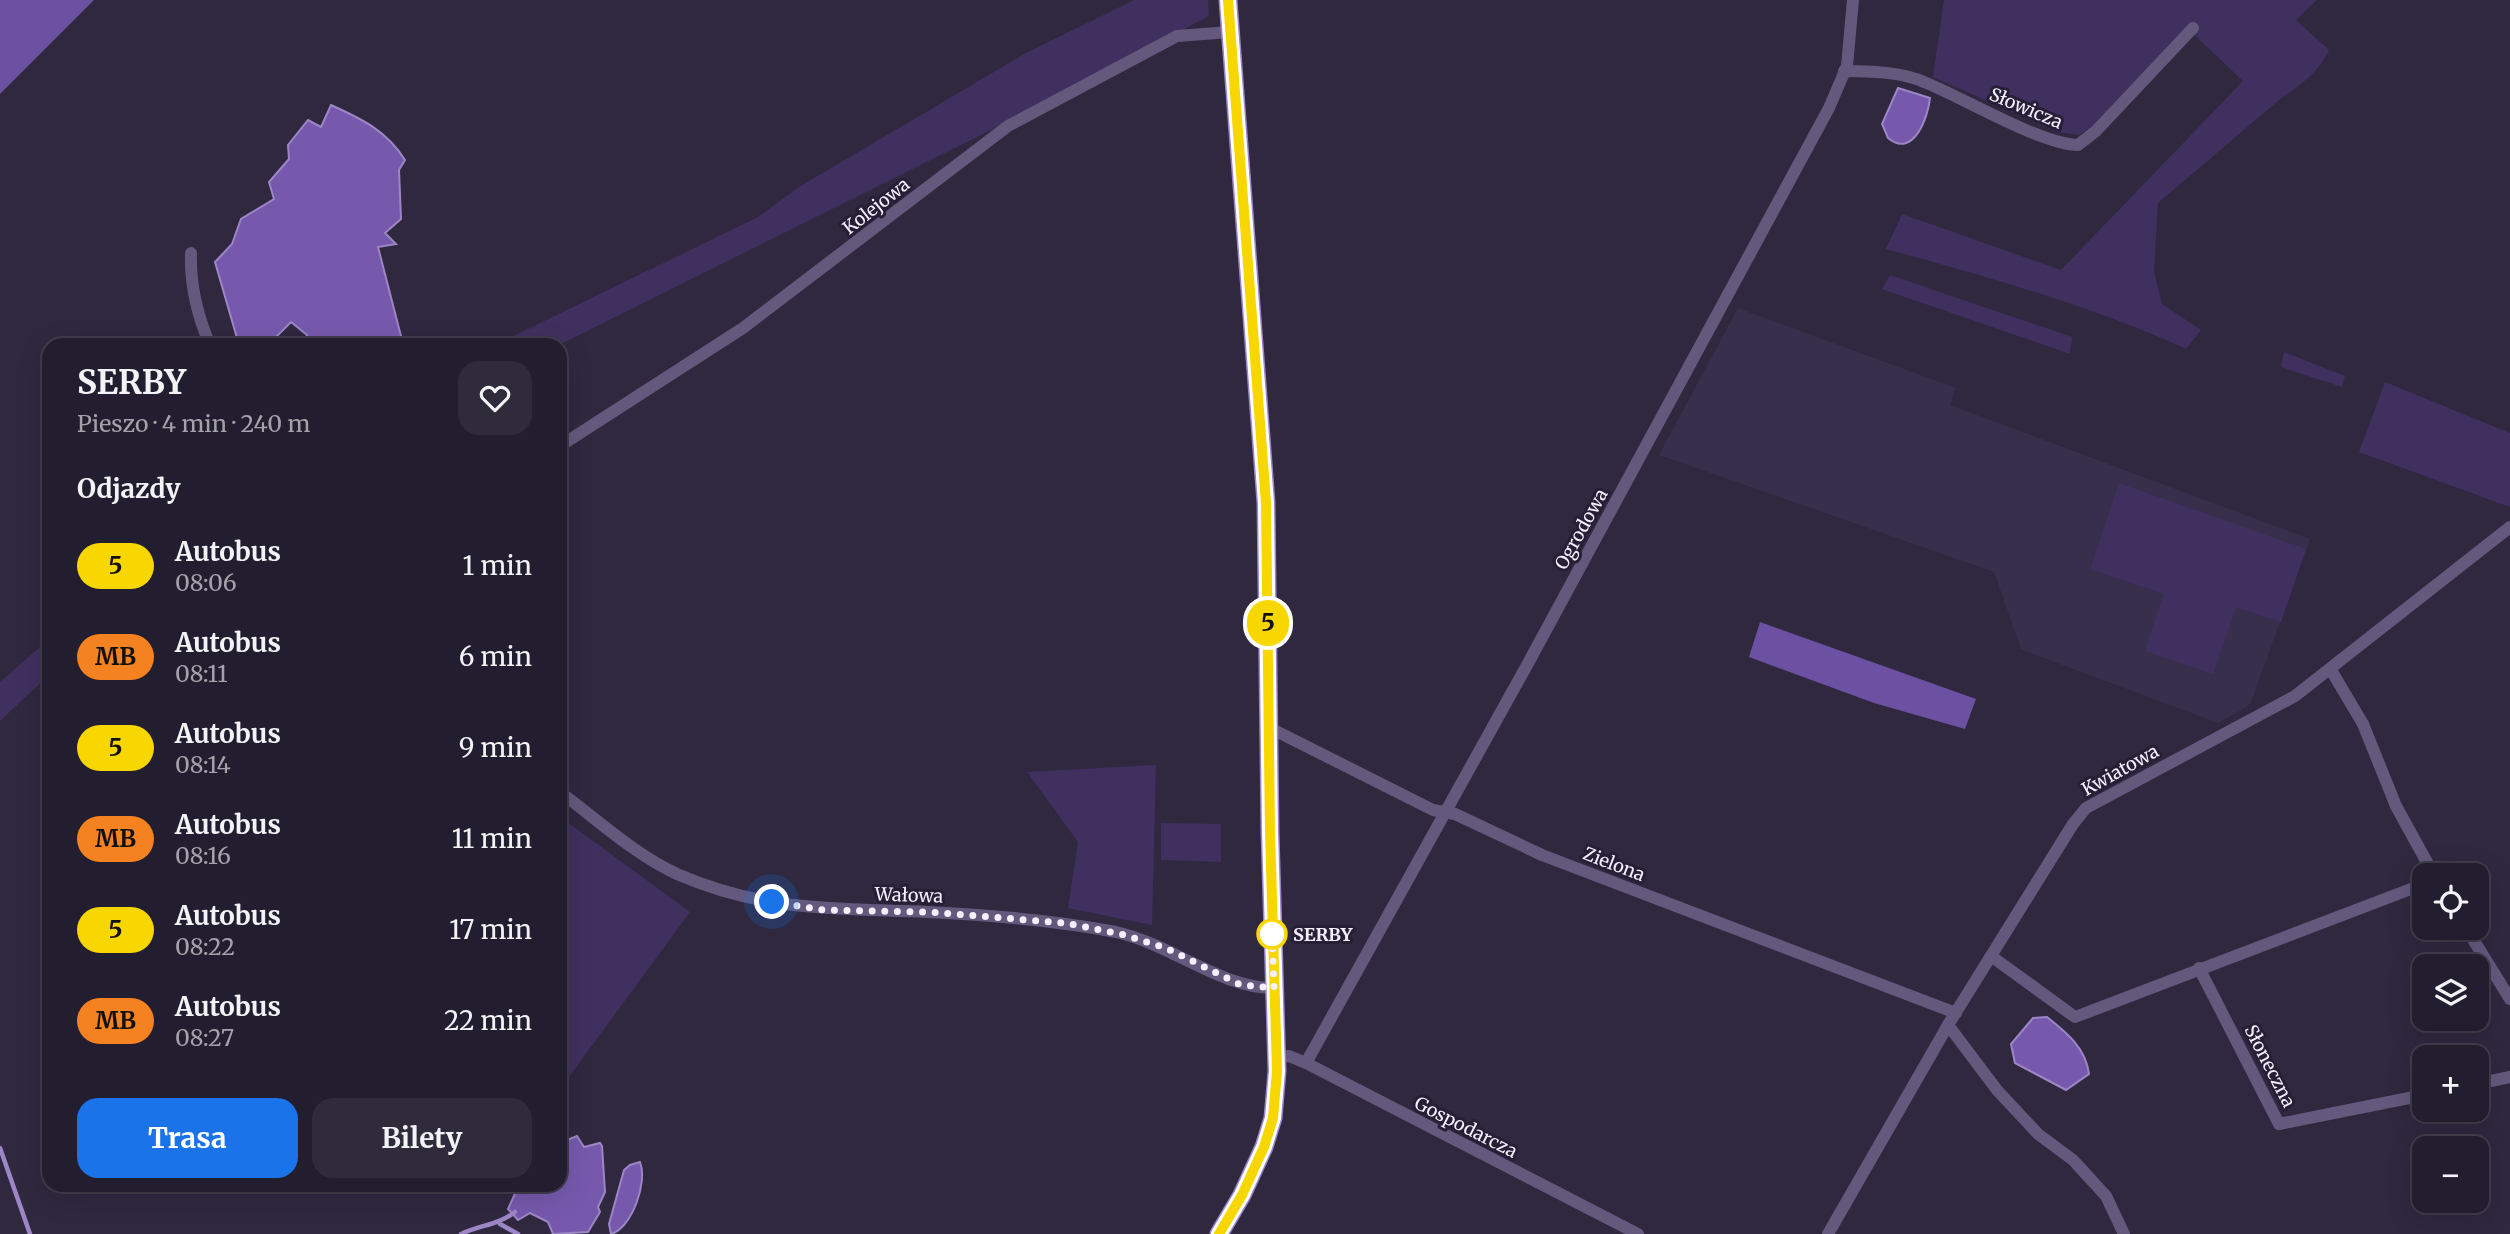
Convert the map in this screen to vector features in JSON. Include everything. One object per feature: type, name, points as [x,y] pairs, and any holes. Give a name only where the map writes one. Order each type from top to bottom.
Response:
[{"type":"main road","points":[[1219,1234],[1242,1195],[1264,1147],[1276,1096],[1277,1057],[1266,503],[1227,0]]},
{"type":"street","name":"Ogrodowa","points":[[1306,1063],[1829,108],[1844,71],[1853,0]]},
{"type":"street","name":"Słowicza","points":[[1844,71],[1886,73],[1923,81],[2027,129],[2063,143],[2078,145],[2096,131],[2193,28]]},
{"type":"street","name":"Kolejowa","points":[[567,442],[743,328],[1008,127],[1177,37],[1230,32]]},
{"type":"street","points":[[191,253],[190,277],[208,338]]},
{"type":"street","name":"Kwiatowa","points":[[1828,1234],[1948,1025],[2086,808],[2295,696],[2510,527]]},
{"type":"street","points":[[2331,670],[2363,724],[2396,806],[2427,863]]},
{"type":"street","name":"Zielona","points":[[1270,728],[1433,810],[1455,814],[1542,855],[1956,1013]]},
{"type":"street","name":"Wałowa","points":[[567,798],[618,838],[674,872],[729,892],[793,907],[824,910],[928,912],[1065,923],[1121,934],[1166,948],[1241,985],[1274,988]]},
{"type":"street","points":[[1991,956],[2075,1017],[2412,888]]},
{"type":"street","points":[[2473,940],[2510,999]]},
{"type":"street","name":"Słoneczna","points":[[2199,968],[2280,1124],[2412,1097]]},
{"type":"street","points":[[1948,1025],[1997,1090],[2038,1134],[2073,1160],[2106,1196],[2124,1234]]},
{"type":"street","name":"Gospodarcza","points":[[1277,1057],[1289,1056],[1306,1063],[1638,1234]]},
{"type":"street","points":[[2489,1081],[2510,1077]]},
{"type":"shaded area","points":[[0,0],[94,0],[0,94]]},
{"type":"shaded area","points":[[1134,0],[1208,0],[1209,16],[989,131],[567,341],[567,338],[509,338],[758,217],[799,187],[1026,53]]},
{"type":"shaded area","points":[[1944,0],[2317,0],[2296,20],[2329,50],[2321,64],[2158,203],[2154,272],[2162,304],[2201,330],[2186,349],[2076,305],[1886,249],[1902,214],[2061,270],[2243,81],[2188,29],[2096,124],[2079,135],[2057,132],[1933,77]]},
{"type":"shaded area","points":[[1898,88],[1930,98],[1918,133],[1905,143],[1897,143],[1888,138],[1882,124]]},
{"type":"shaded area","points":[[331,105],[382,134],[405,160],[399,170],[401,219],[385,233],[396,244],[378,247],[401,336],[307,338],[307,335],[291,322],[275,338],[237,338],[215,262],[232,244],[241,219],[274,199],[269,182],[289,159],[288,145],[308,120],[321,127]]},
{"type":"shaded area","points":[[1890,275],[2072,337],[2070,354],[1882,289]]},
{"type":"shaded area","points":[[1738,308],[1956,388],[1950,405],[2310,539],[2250,705],[2218,723],[2021,649],[1994,572],[1659,455]]},
{"type":"shaded area","points":[[2284,352],[2345,376],[2342,387],[2281,367]]},
{"type":"shaded area","points":[[2385,382],[2510,433],[2510,507],[2359,452]]},
{"type":"shaded area","points":[[2119,483],[2306,549],[2281,622],[2236,607],[2213,674],[2145,651],[2164,594],[2090,569]]},
{"type":"shaded area","points":[[1760,622],[1976,699],[1965,729],[1874,703],[1749,657]]},
{"type":"shaded area","points":[[42,645],[42,682],[0,721],[0,682]]},
{"type":"shaded area","points":[[1156,765],[1152,925],[1068,908],[1078,842],[1027,772]]},
{"type":"shaded area","points":[[567,822],[690,912],[567,1079]]},
{"type":"shaded area","points":[[1161,823],[1221,824],[1221,862],[1161,860]]},
{"type":"shaded area","points":[[2047,1017],[2074,1041],[2087,1065],[2089,1074],[2066,1090],[2015,1063],[2011,1044],[2033,1018]]},
{"type":"shaded area","points":[[577,1136],[584,1147],[600,1143],[605,1192],[598,1207],[600,1212],[588,1232],[553,1234],[548,1222],[530,1213],[518,1220],[508,1209],[516,1192],[567,1192],[567,1140]]},
{"type":"shaded area","points":[[640,1162],[642,1181],[632,1214],[619,1230],[611,1234],[609,1224],[624,1170]]},
{"type":"waterway","points":[[0,1148],[30,1234]]},
{"type":"waterway","points":[[461,1234],[502,1220],[515,1212]]},
{"type":"waterway","points":[[500,1224],[518,1234]]},
{"type":"bus line","name":"5","points":[[1219,1234],[1254,1172],[1264,1147],[1273,1118],[1277,1071],[1270,832],[1266,503],[1228,0]]},
{"type":"place","name":"SERBY","points":[[1272,934]]},
{"type":"route","points":[[772,902],[793,907],[849,912],[928,912],[1065,923],[1121,934],[1166,948],[1241,985],[1254,988],[1274,988],[1272,931],[1272,934]]}]
